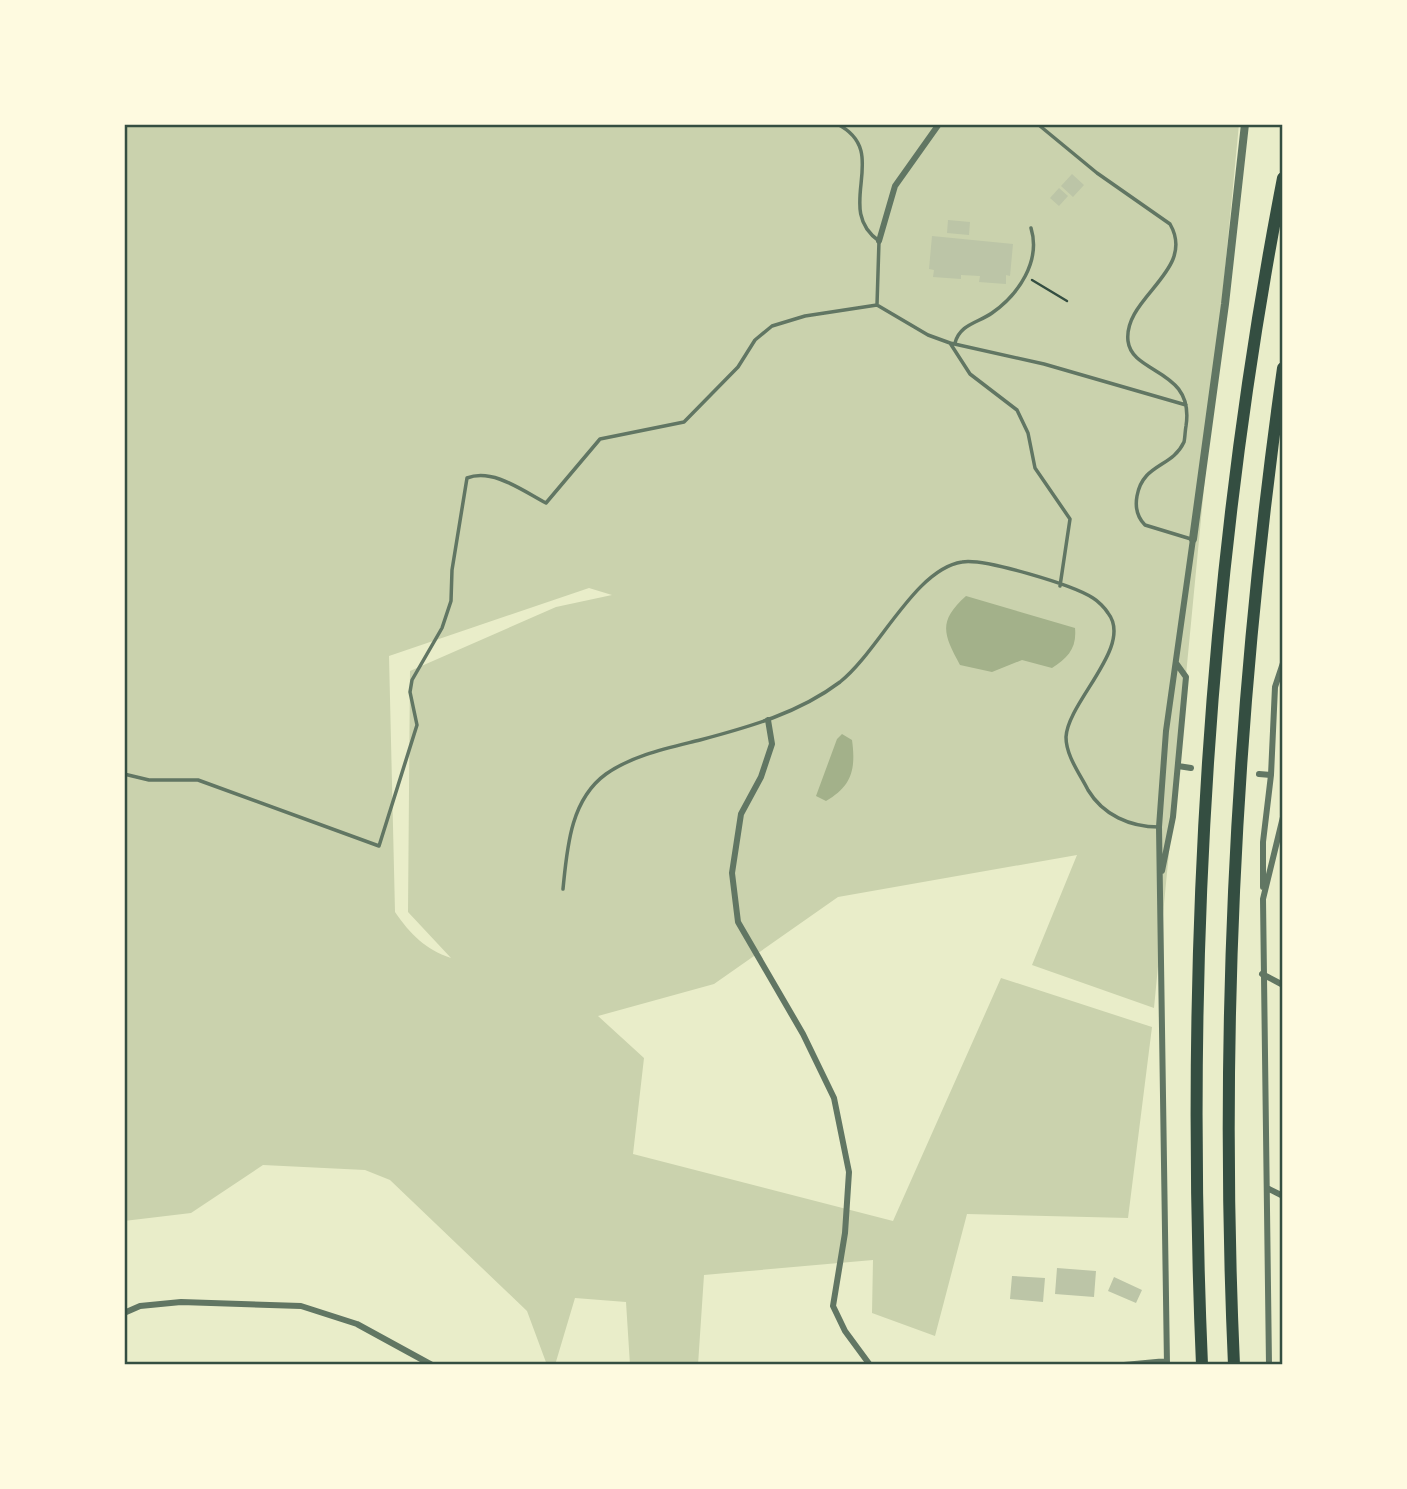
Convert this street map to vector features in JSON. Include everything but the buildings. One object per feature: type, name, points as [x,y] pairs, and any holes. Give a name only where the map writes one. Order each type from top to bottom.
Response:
[{"type":"highway","points":[[1202,1365],[1196,1088],[1199,921],[1206,795],[1219,628],[1235,477],[1255,336],[1283,178]]},
{"type":"highway","points":[[1234,1365],[1228,1089],[1237,796],[1253,604],[1283,368]]},
{"type":"street","points":[[879,241],[895,186],[939,124]]},
{"type":"street","points":[[1124,1365],[1167,1363],[1159,827],[1166,731],[1224,317],[1245,124]]},
{"type":"street","points":[[1160,883],[1173,817],[1186,677],[1176,663]]},
{"type":"street","points":[[1269,1365],[1262,974],[1263,842],[1271,775],[1275,687],[1283,663]]},
{"type":"street","points":[[768,720],[772,744],[761,777],[741,814],[732,873],[738,922],[803,1034],[834,1098],[849,1172],[845,1234],[833,1306],[845,1331],[870,1365]]},
{"type":"street","points":[[1178,766],[1191,768]]},
{"type":"street","points":[[1258,774],[1271,775]]},
{"type":"street","points":[[1263,899],[1283,817]]},
{"type":"street","points":[[1262,974],[1283,985]]},
{"type":"street","points":[[1267,1188],[1283,1196]]},
{"type":"street","points":[[124,1313],[140,1306],[181,1302],[301,1306],[357,1324],[432,1365]]},
{"type":"lane","points":[[837,124],[856,140],[863,155],[859,207],[861,224],[879,241],[877,305]]},
{"type":"lane","points":[[1040,126],[1097,173],[1170,224],[1177,235],[1178,247],[1174,258],[1133,320],[1128,338],[1130,349],[1136,357],[1177,384],[1186,405],[1184,443],[1140,481],[1136,505],[1146,525],[1193,539]]},
{"type":"lane","points":[[952,343],[960,331],[994,312],[1021,286],[1027,276],[1035,241],[1031,228]]},
{"type":"lane","points":[[124,775],[149,780],[198,780],[379,846],[417,725],[410,692],[412,680],[442,628],[451,601],[452,570],[467,478],[477,474],[490,476],[546,503],[600,439],[684,422],[738,367],[755,340],[772,326],[818,313],[877,305],[928,335],[952,343],[1128,386],[1186,405]]},
{"type":"lane","points":[[952,343],[970,374],[1017,410],[1028,433],[1035,468],[1070,519],[1060,586]]},
{"type":"lane","points":[[563,889],[569,842],[576,815],[589,792],[605,775],[656,751],[768,720],[811,702],[847,675],[884,636],[925,582],[943,568],[961,562],[997,564],[1060,586],[1093,598],[1110,615],[1114,635],[1097,674],[1071,714],[1066,738],[1071,759],[1096,804],[1119,819],[1144,827],[1159,827]]},
{"type":"path","points":[[1027,276],[1067,301]]},
{"type":"shaded area","points":[[124,124],[1239,124],[1154,1008],[1032,965],[1077,855],[838,897],[714,984],[598,1016],[644,1058],[633,1154],[893,1221],[1001,978],[1152,1027],[1128,1218],[967,1214],[935,1336],[872,1313],[873,1260],[704,1275],[698,1365],[630,1365],[626,1302],[575,1298],[555,1365],[547,1365],[527,1311],[390,1180],[365,1170],[263,1165],[191,1213],[124,1221]],"holes":[[[589,588],[612,595],[556,607],[410,671],[408,912],[451,958],[442,954],[419,940],[395,912],[389,656]]]},
{"type":"shaded area","points":[[966,596],[1075,628],[1073,647],[1063,660],[1052,668],[1022,660],[992,672],[960,665],[950,645],[946,628],[951,613]]},
{"type":"shaded area","points":[[842,734],[852,740],[852,768],[847,783],[826,801],[816,796],[837,739]]}]
